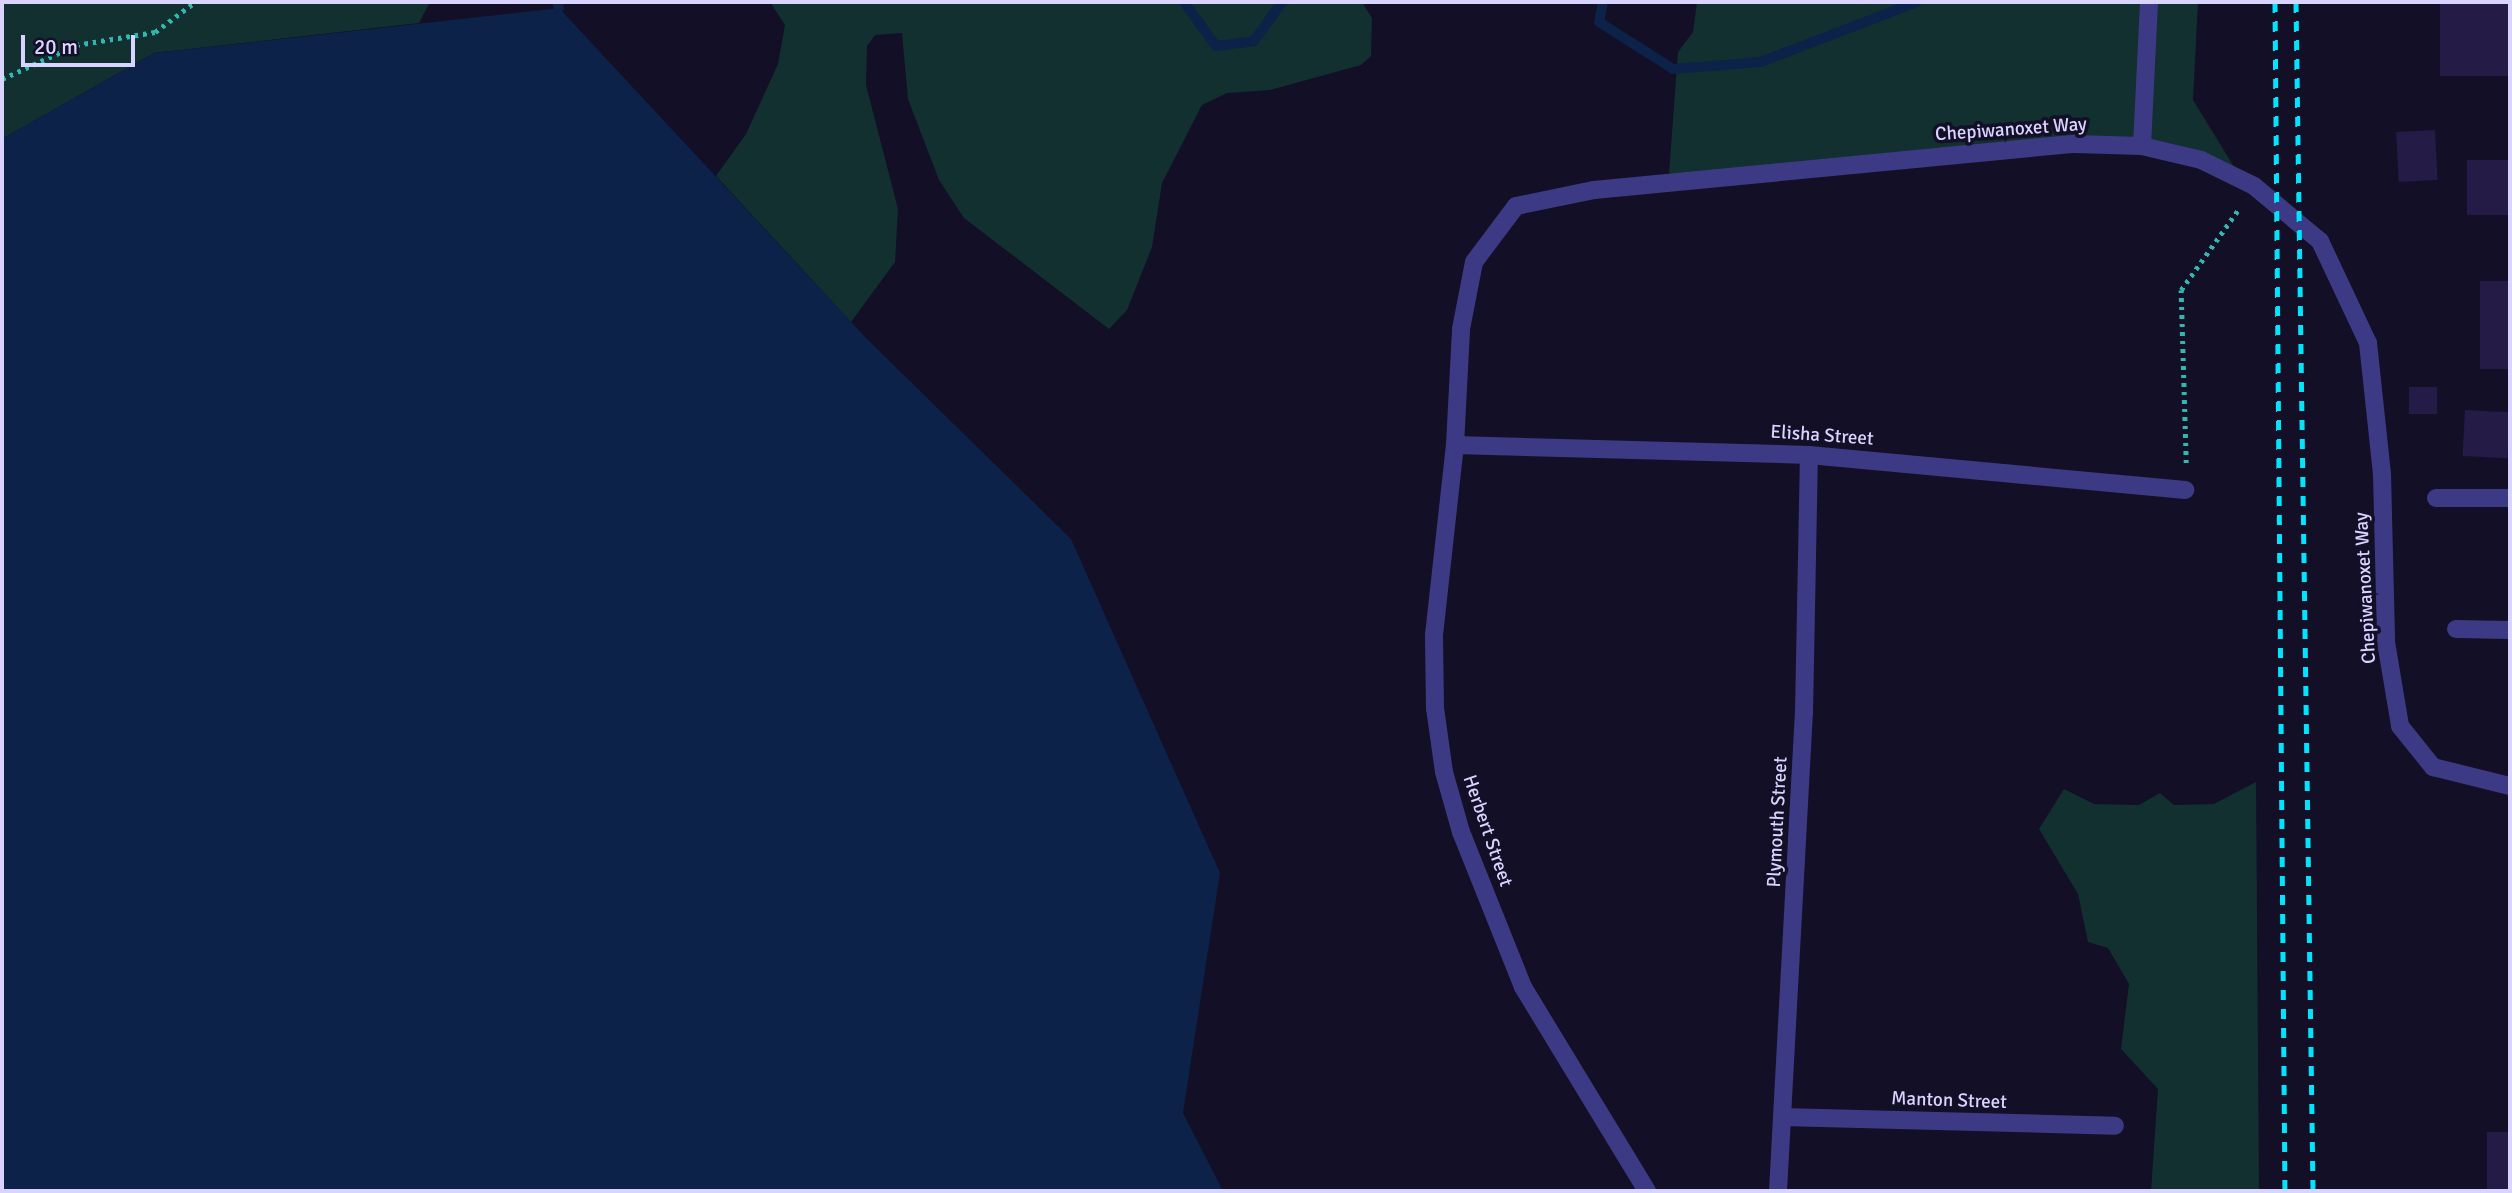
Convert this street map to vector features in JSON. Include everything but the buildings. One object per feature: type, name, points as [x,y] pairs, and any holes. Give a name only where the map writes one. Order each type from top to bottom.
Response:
[{"type":"street","points":[[2142,146],[2148,2]]},
{"type":"street","name":"Chepiwanoxet Way","points":[[1455,445],[1461,329],[1474,262],[1516,206],[1594,190],[2075,144],[2142,146],[2201,160],[2254,186],[2320,242],[2368,342],[2382,474],[2386,642],[2400,726],[2433,767],[2510,786]]},
{"type":"street","name":"Elisha Street","points":[[1455,445],[1809,455],[2185,490]]},
{"type":"street","name":"Herbert Street","points":[[1455,445],[1434,635],[1435,708],[1444,772],[1461,832],[1523,987],[1647,1191]]},
{"type":"street","name":"Plymouth Street","points":[[1778,1191],[1804,713],[1809,455]]},
{"type":"street","points":[[2436,498],[2510,498]]},
{"type":"street","points":[[2456,629],[2510,630]]},
{"type":"street","name":"Manton Street","points":[[1782,1117],[2115,1126]]},
{"type":"path","points":[[2,79],[76,44],[155,32],[195,2]]},
{"type":"path","points":[[2185,490],[2187,387],[2181,290],[2254,186]]},
{"type":"green space","points":[[2,2],[430,2],[419,23],[154,53],[2,139]]},
{"type":"green space","points":[[770,2],[1362,2],[1372,18],[1371,56],[1361,65],[1270,90],[1227,93],[1202,105],[1162,183],[1152,247],[1127,310],[1109,329],[964,218],[939,180],[908,99],[902,33],[875,35],[867,46],[866,85],[898,209],[895,262],[851,322],[716,176],[746,134],[778,64],[785,25]]},
{"type":"green space","points":[[1697,2],[2198,2],[2193,100],[2236,170],[2180,146],[2149,139],[1674,177],[1669,173],[1678,52],[1693,32]]},
{"type":"green space","points":[[2256,782],[2259,1191],[2151,1191],[2158,1089],[2121,1049],[2129,984],[2108,948],[2088,942],[2078,894],[2039,829],[2064,789],[2094,804],[2139,805],[2160,793],[2174,805],[2214,804]]},
{"type":"water","points":[[559,8],[866,338],[1071,539],[1220,873],[1183,1113],[1223,1191],[2,1191],[2,139],[154,53]]},
{"type":"waterway","points":[[557,2],[559,8]]},
{"type":"waterway","points":[[1184,2],[1216,46],[1254,41],[1282,2]]},
{"type":"waterway","points":[[1603,2],[1599,22],[1673,69],[1761,62],[1917,2]]},
{"type":"railway","points":[[2275,2],[2285,1191]]},
{"type":"railway","points":[[2296,2],[2313,1191]]}]
